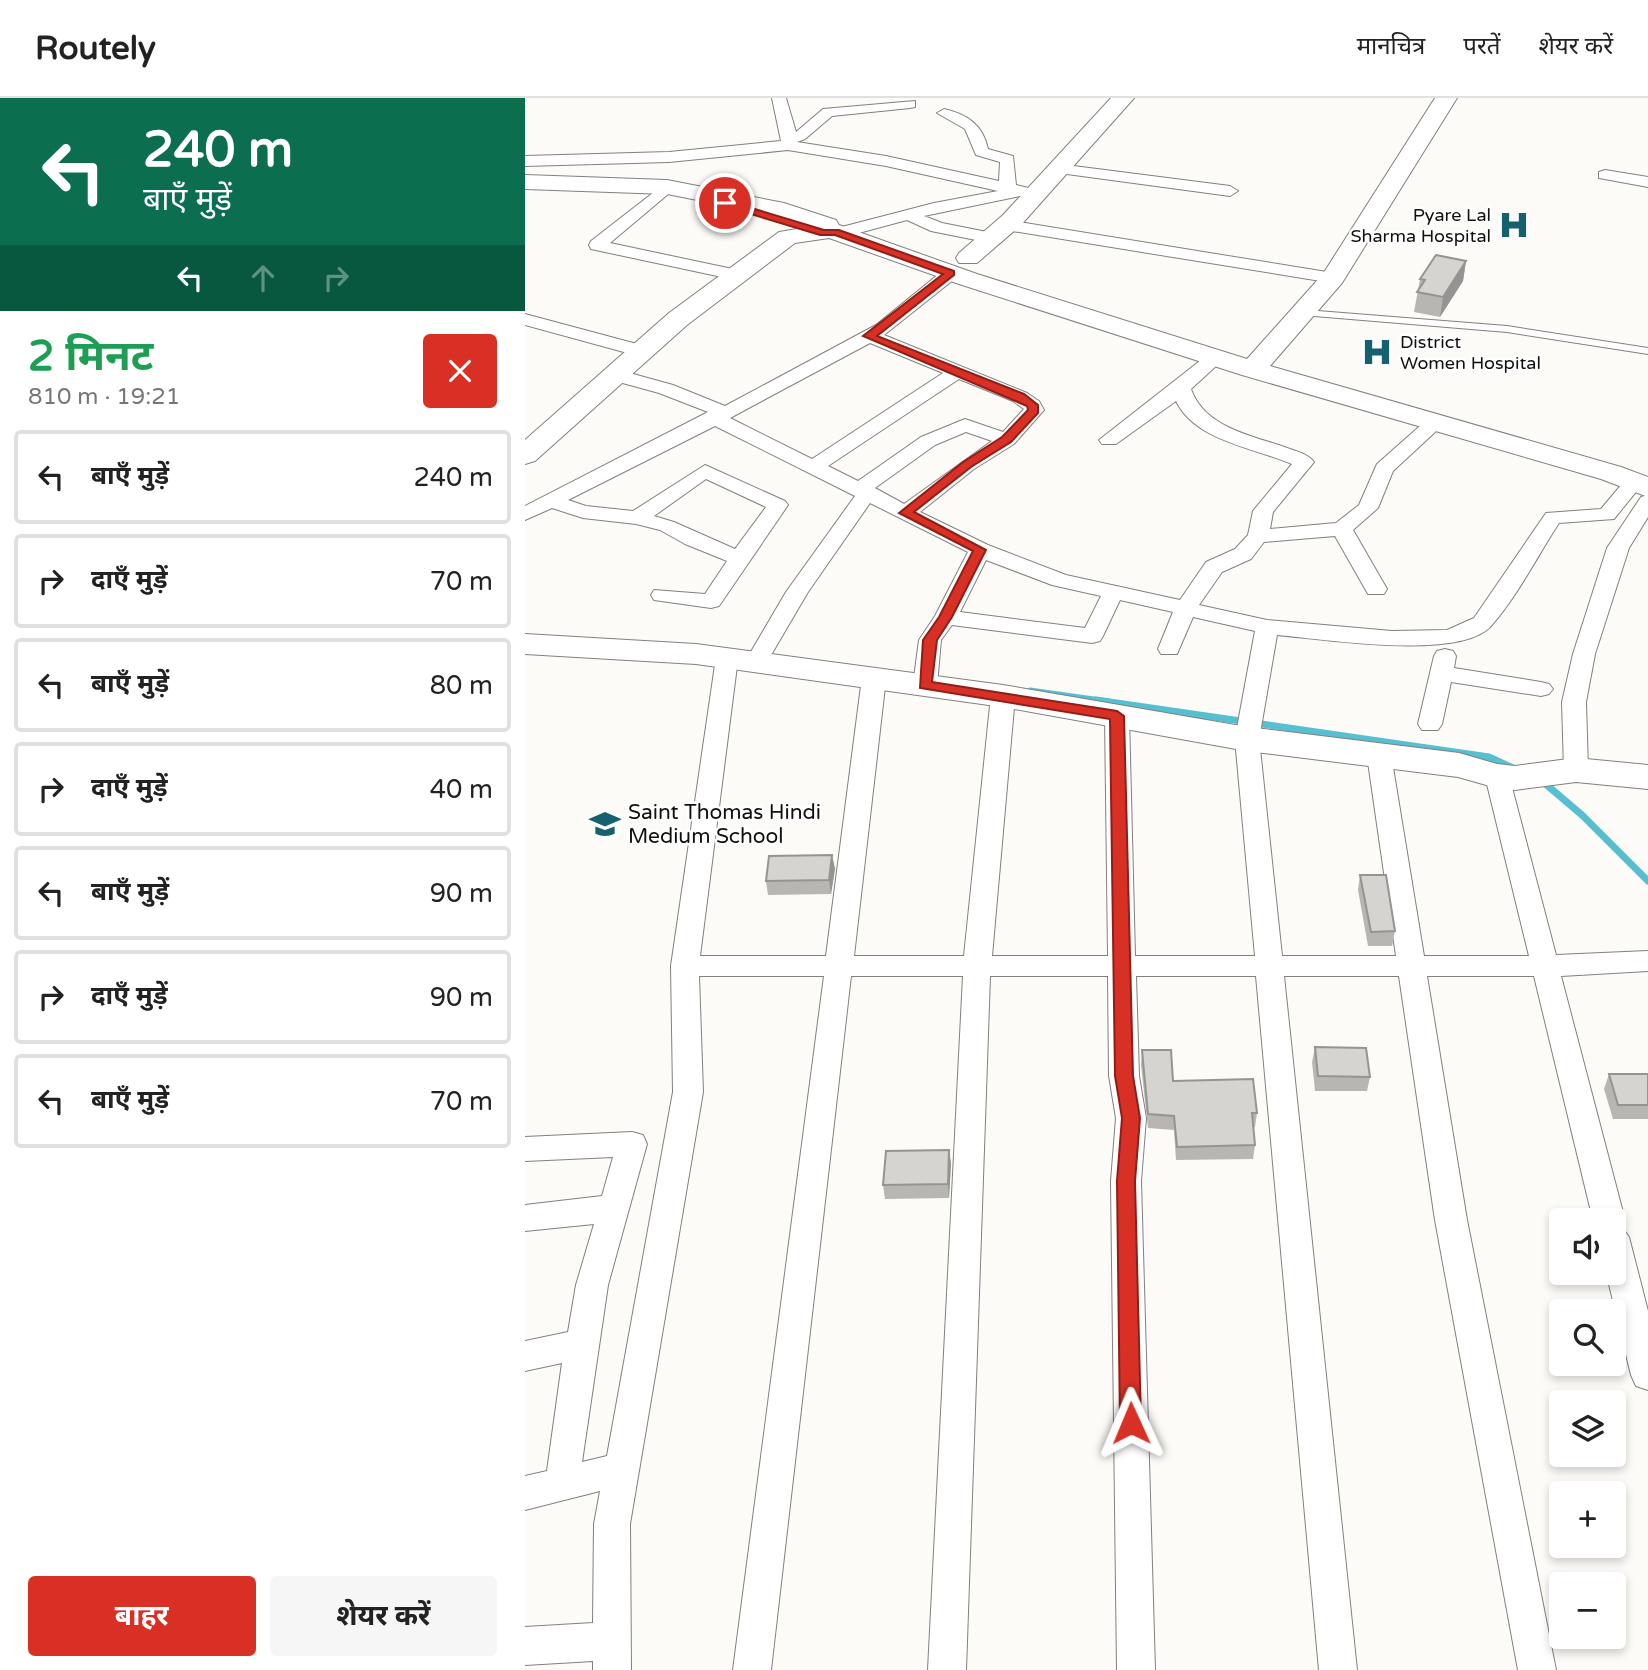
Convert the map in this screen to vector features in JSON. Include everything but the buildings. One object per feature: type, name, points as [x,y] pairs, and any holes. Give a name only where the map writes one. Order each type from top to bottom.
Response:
[{"type":"street","points":[[779,98],[789,141]]},
{"type":"street","points":[[525,161],[656,158],[789,141],[800,136],[842,98]]},
{"type":"street","points":[[525,455],[678,318],[788,237],[1021,191],[1058,169],[1123,98]]},
{"type":"street","points":[[1251,369],[1305,313],[1333,278],[1446,98]]},
{"type":"street","points":[[828,112],[910,104]]},
{"type":"street","points":[[944,113],[963,118],[974,127],[981,152],[1008,159],[1005,172],[1021,191]]},
{"type":"street","points":[[789,141],[1021,191]]},
{"type":"street","points":[[1058,169],[1230,191]]},
{"type":"street","points":[[1605,175],[1648,182]]},
{"type":"street","points":[[525,182],[663,190],[829,230],[959,266],[1251,369],[1436,422],[1643,490]]},
{"type":"street","points":[[525,190],[663,190]]},
{"type":"street","points":[[663,190],[597,245],[736,275]]},
{"type":"street","points":[[525,514],[869,336],[999,232],[1021,191]]},
{"type":"street","points":[[908,215],[937,226],[999,232],[1333,278]]},
{"type":"street","points":[[525,318],[642,351]]},
{"type":"street","points":[[869,336],[958,371],[1032,405],[1034,410],[1007,440],[967,465],[905,513]]},
{"type":"street","points":[[1109,440],[1181,388],[1217,357]]},
{"type":"street","points":[[815,467],[958,371]]},
{"type":"street","points":[[615,375],[666,388],[980,550],[1060,580],[1267,627],[1392,638],[1450,637],[1482,623],[1553,517],[1607,515],[1643,490]]},
{"type":"street","points":[[1169,649],[1185,609],[1214,567],[1244,554],[1258,536],[1263,510],[1304,462],[1277,449],[1212,427],[1189,408],[1181,388]]},
{"type":"street","points":[[1258,536],[1342,529],[1368,508],[1384,468],[1436,422]]},
{"type":"street","points":[[525,1646],[612,1656],[612,1524],[688,1092],[685,966],[751,657],[864,491],[928,441],[965,425],[1007,440]]},
{"type":"street","points":[[637,518],[705,471],[778,505],[711,601],[662,595]]},
{"type":"street","points":[[1565,771],[1574,702],[1584,654],[1618,548],[1643,490]]},
{"type":"street","points":[[551,501],[583,512],[637,518],[667,526],[692,540],[739,558]]},
{"type":"street","points":[[1342,529],[1376,589]]},
{"type":"street","points":[[925,685],[930,640],[946,617],[980,550]]},
{"type":"street","points":[[946,617],[1092,636],[1113,593]]},
{"type":"street","points":[[1267,627],[1249,727],[1269,964],[1338,1670]]},
{"type":"street","points":[[1430,724],[1450,637]]},
{"type":"street","points":[[525,643],[751,657],[1117,716],[1249,727],[1379,755],[1459,765],[1506,777],[1565,771],[1648,777]]},
{"type":"street","points":[[1441,673],[1541,689]]},
{"type":"street","points":[[752,1670],[874,678]]},
{"type":"street","points":[[947,1670],[977,965],[1003,696]]},
{"type":"street","points":[[1117,716],[1124,1076],[1131,1118],[1126,1181],[1136,1670]]},
{"type":"street","points":[[1379,755],[1414,965],[1451,1220],[1537,1670]]},
{"type":"street","points":[[1506,777],[1545,966],[1606,1208]]},
{"type":"street","points":[[685,966],[1545,966],[1648,961]]},
{"type":"street","points":[[525,1149],[632,1144],[592,1285],[568,1428],[563,1484]]},
{"type":"street","points":[[525,1218],[614,1208]]},
{"type":"street","points":[[1625,1285],[1648,1375]]},
{"type":"street","points":[[525,1356],[582,1344]]},
{"type":"street","points":[[525,1493],[622,1469]]},
{"type":"lane","points":[[1305,313],[1507,329],[1648,351]]},
{"type":"waterway","points":[[1030,690],[1108,701]]},
{"type":"waterway","points":[[1096,700],[1489,757],[1515,769]]},
{"type":"waterway","points":[[1542,781],[1582,815],[1648,881]]},
{"type":"place","name":"Pyare Lal Sharma Hospital","points":[[1514,225]]},
{"type":"place","name":"District Women Hospital","points":[[1377,352]]},
{"type":"place","name":"Saint Thomas Hindi Medium School","points":[[605,824]]},
{"type":"route","points":[[725,203],[820,229],[824,233],[836,232],[950,273],[882,329],[869,336],[1020,397],[1032,405],[1034,410],[1007,440],[967,465],[905,513],[959,542],[980,550],[946,617],[930,640],[925,685],[1117,716],[1124,1076],[1131,1118],[1126,1181],[1131,1423]]}]
